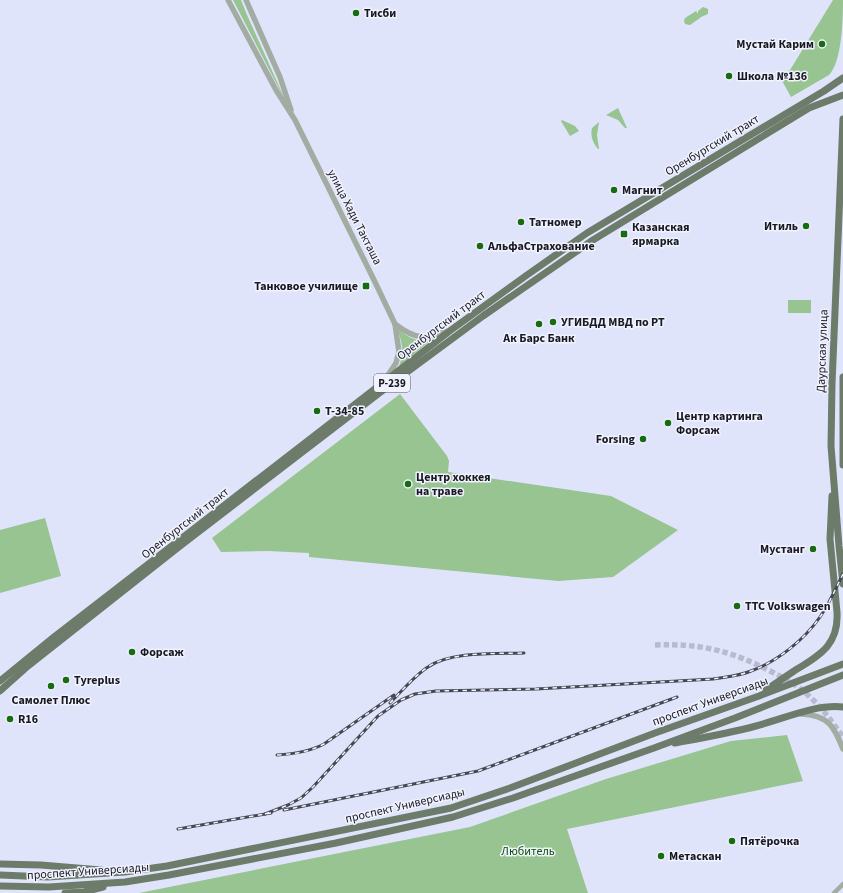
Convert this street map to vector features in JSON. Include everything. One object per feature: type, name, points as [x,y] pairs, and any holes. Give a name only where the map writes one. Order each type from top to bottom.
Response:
[{"type":"main road","name":"Оренбургский тракт","points":[[0,681],[54,637],[452,330],[587,233],[824,91],[843,78]]},
{"type":"main road","name":"Оренбургский тракт","points":[[0,691],[28,666],[180,546],[395,381],[483,316],[594,240],[809,108],[843,95]]},
{"type":"main road","name":"Даурская улица","points":[[843,119],[832,384],[831,446],[843,584]]},
{"type":"main road","name":"Даурская улица","points":[[843,377],[843,465]]},
{"type":"main road","points":[[760,696],[777,682],[819,655],[827,648],[832,640],[837,622],[830,539],[831,502],[834,484]]},
{"type":"main road","name":"проспект Универсиады","points":[[0,876],[48,877],[125,872],[166,866],[451,808],[510,788],[843,664]]},
{"type":"main road","name":"проспект Универсиады","points":[[0,886],[49,887],[125,882],[168,876],[336,843],[453,817],[513,798],[654,748],[843,675]]},
{"type":"main road","points":[[654,748],[750,728],[796,714],[833,707],[843,707]]},
{"type":"main road","points":[[0,864],[41,865],[125,872]]},
{"type":"main road","points":[[65,893],[84,892],[125,882]]},
{"type":"street","name":"улица Хади Такташа","points":[[228,0],[276,90],[294,120],[375,282],[394,324],[399,352],[396,363],[384,382]]},
{"type":"street","name":"улица Хади Такташа","points":[[246,0],[280,77],[294,120]]},
{"type":"street","points":[[394,324],[406,333],[423,337],[452,330]]},
{"type":"street","points":[[796,714],[816,716],[826,720],[833,726],[843,749]]},
{"type":"street","points":[[834,893],[843,884]]},
{"type":"green space","points":[[233,0],[241,0],[287,104]]},
{"type":"green space","points":[[833,0],[843,0],[841,40],[837,60],[829,75],[791,97],[780,77],[790,70]]},
{"type":"green space","points":[[703,7],[708,9],[708,14],[690,25],[685,24],[685,18],[696,11],[698,14],[698,11]]},
{"type":"green space","points":[[618,108],[627,128],[625,128],[618,120],[606,115]]},
{"type":"green space","points":[[562,120],[575,126],[579,131],[570,136],[561,121]]},
{"type":"green space","points":[[599,122],[597,135],[598,149],[592,139],[591,131],[592,128]]},
{"type":"green space","points":[[788,300],[811,300],[811,313],[788,313]]},
{"type":"green space","points":[[397,328],[411,338],[419,340],[436,336],[399,366],[402,356],[402,347]]},
{"type":"green space","name":"Центр хоккея на траве","points":[[400,394],[447,456],[449,461],[448,472],[611,496],[678,530],[613,577],[558,581],[309,557],[309,553],[268,551],[221,552],[212,538]]},
{"type":"green space","points":[[45,518],[61,576],[0,593],[0,530]]},
{"type":"green space","name":"Любитель","points":[[787,735],[803,781],[567,829],[588,893],[139,893],[470,827],[606,779],[731,741]]},
{"type":"tunnel","points":[[655,645],[687,645],[701,647],[729,654],[757,665],[787,680],[806,693],[824,711],[843,737]]},
{"type":"railway","points":[[265,814],[301,798],[313,787],[378,716],[401,700],[415,694],[436,691],[536,689],[713,679],[746,673],[761,667],[790,649],[814,626],[843,574]]},
{"type":"railway","points":[[390,703],[418,675],[428,667],[438,662],[449,658],[474,654],[524,653]]},
{"type":"railway","points":[[277,755],[301,752],[324,744],[394,695]]},
{"type":"railway","points":[[284,810],[478,771],[677,697]]},
{"type":"railway","points":[[178,829],[271,813]]},
{"type":"place","name":"Тисби","points":[[356,13]]},
{"type":"place","name":"Мустай Карим","points":[[822,44]]},
{"type":"place","name":"Школа №136","points":[[729,76]]},
{"type":"place","name":"Магнит","points":[[614,190]]},
{"type":"place","name":"Татномер","points":[[521,222]]},
{"type":"place","name":"Итиль","points":[[806,226]]},
{"type":"place","name":"Казанская ярмарка","points":[[624,234]]},
{"type":"place","name":"АльфаСтрахование","points":[[480,246]]},
{"type":"place","name":"Танковое училище","points":[[366,286]]},
{"type":"place","name":"УГИБДД МВД по РТ","points":[[553,322]]},
{"type":"place","name":"Ак Барс Банк","points":[[539,324]]},
{"type":"place","name":"T-34-85","points":[[317,411]]},
{"type":"place","name":"Центр картинга Форсаж","points":[[668,423]]},
{"type":"place","name":"Forsing","points":[[643,439]]},
{"type":"place","name":"Центр хоккея на траве","points":[[408,484]]},
{"type":"place","name":"Мустанг","points":[[813,549]]},
{"type":"place","name":"ТТС Volkswagen","points":[[737,606]]},
{"type":"place","name":"Форсаж","points":[[132,652]]},
{"type":"place","name":"Tyreplus","points":[[66,680]]},
{"type":"place","name":"Самолет Плюс","points":[[51,686]]},
{"type":"place","name":"R16","points":[[10,719]]},
{"type":"place","name":"Пятёрочка","points":[[732,841]]},
{"type":"place","name":"Метаскан","points":[[661,856]]}]
